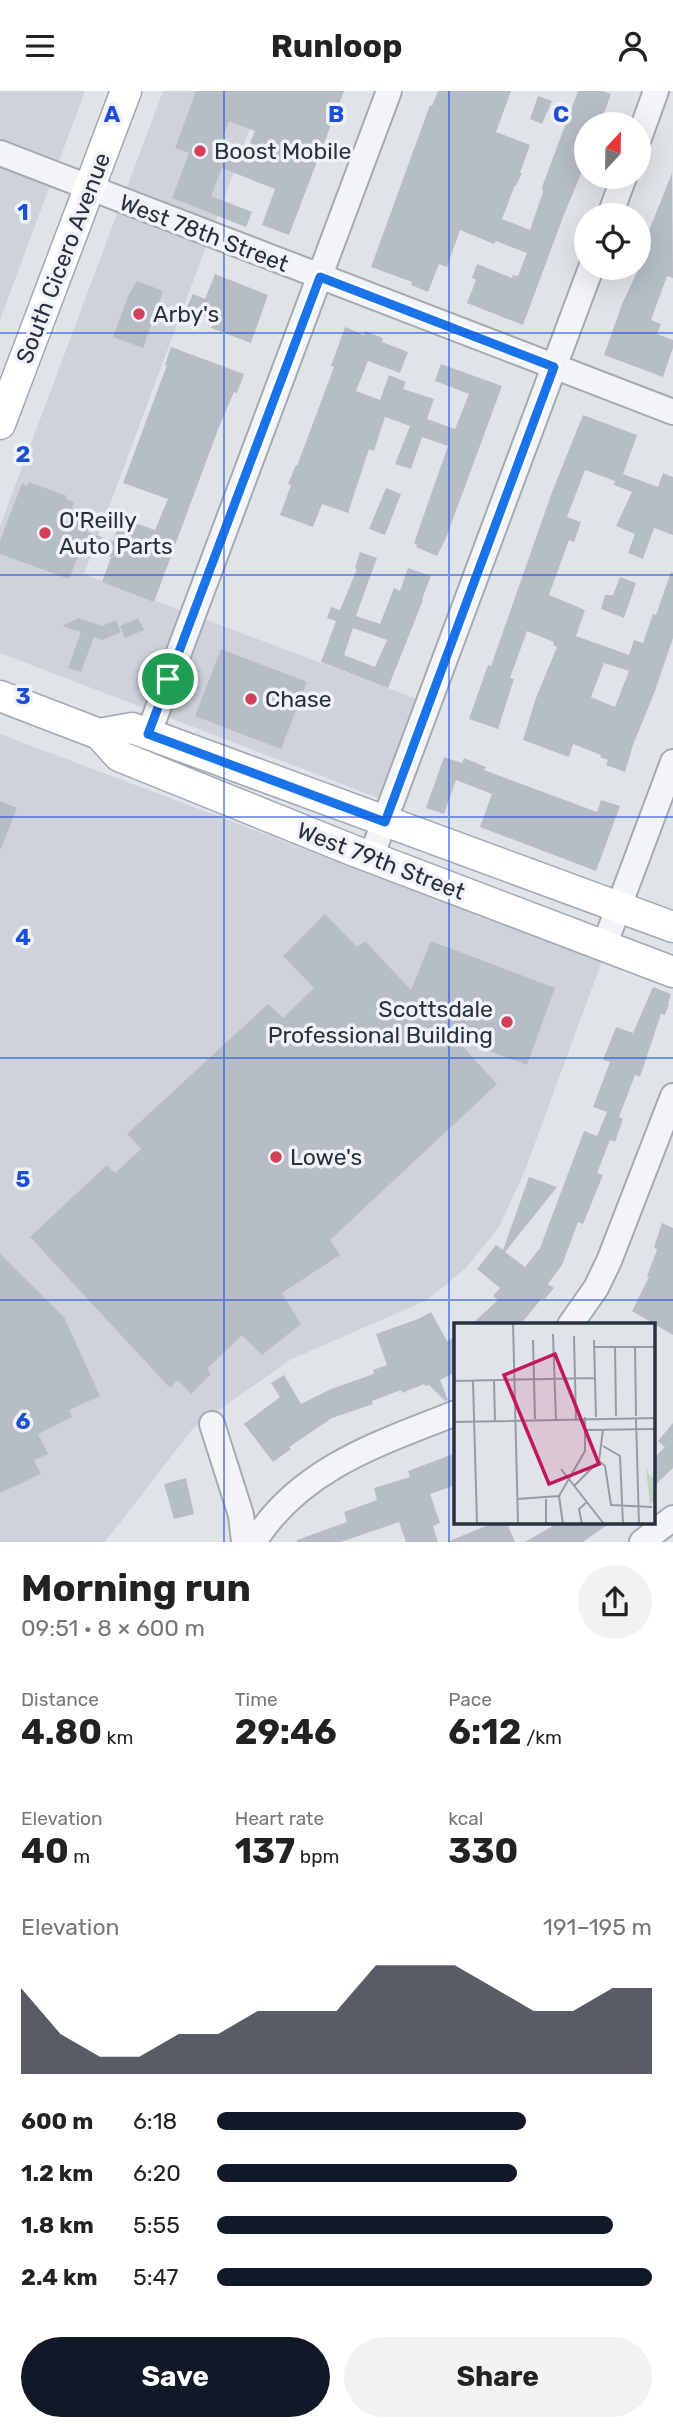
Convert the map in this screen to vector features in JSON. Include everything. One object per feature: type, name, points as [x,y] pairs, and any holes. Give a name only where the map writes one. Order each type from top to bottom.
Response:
[{"type":"main road","name":"South Cicero Avenue","points":[[0,424],[126,91]]},
{"type":"main road","name":"West 79th Street","points":[[0,696],[99,734],[118,757],[673,972]]},
{"type":"main road","name":"West 79th Street","points":[[99,734],[132,728],[673,927]]},
{"type":"street","points":[[148,734],[389,91]]},
{"type":"street","points":[[648,112],[656,91]]},
{"type":"street","name":"West 78th Street","points":[[0,153],[673,412]]},
{"type":"street","points":[[372,857],[587,280]]},
{"type":"street","points":[[604,946],[673,762]]},
{"type":"street","points":[[571,1323],[596,1288],[609,1261],[672,1100]]},
{"type":"street","points":[[254,1542],[277,1512],[334,1465],[383,1441],[454,1414]]},
{"type":"street","points":[[212,1424],[241,1515],[244,1542]]},
{"type":"street","points":[[642,1542],[673,1518]]},
{"type":"shaded area","points":[[0,91],[85,91],[0,320]]},
{"type":"shaded area","points":[[163,91],[264,91],[84,574],[441,708],[402,807],[0,653],[0,526]]},
{"type":"shaded area","points":[[0,734],[602,961],[524,1173],[499,1227],[466,1268],[427,1300],[292,1359],[194,1427],[105,1542],[0,1542]]},
{"type":"building","points":[[196,91],[344,91],[289,235],[262,225],[275,189],[222,168],[211,196],[252,212],[246,227],[172,198],[189,153],[175,148]],"holes":[[[229,121],[255,131],[245,155],[220,145]]]},
{"type":"building","points":[[438,91],[511,91],[496,132],[530,145],[522,173],[502,219],[530,230],[543,192],[542,187],[578,91],[603,91],[611,94],[604,112],[574,112],[575,189],[523,325],[467,303],[476,280],[472,278],[477,264],[512,278],[513,275],[518,276],[527,253],[496,241],[494,244],[460,230],[447,267],[439,264],[428,292],[411,285],[412,282],[371,267],[430,105],[432,106]]},
{"type":"building","points":[[538,96],[552,101],[542,124],[530,119]]},
{"type":"building","points":[[672,173],[673,278],[667,276],[651,320],[661,324],[657,334],[673,340],[663,377],[604,355],[633,280],[651,280],[651,226]]},
{"type":"building","points":[[215,274],[268,295],[251,343],[211,328],[214,320],[186,309],[193,294],[205,299]]},
{"type":"building","name":"Arby's","points":[[137,281],[163,291],[143,348],[113,337],[128,296]]},
{"type":"building","points":[[345,327],[364,335],[365,331],[383,338],[382,342],[408,352],[400,373],[368,361],[356,391],[380,400],[389,375],[406,382],[403,389],[434,399],[427,419],[455,429],[469,394],[435,381],[441,364],[502,386],[437,556],[416,547],[414,543],[448,446],[422,437],[411,469],[395,464],[410,426],[385,417],[374,451],[369,449],[348,513],[322,504],[313,527],[280,515],[291,485],[288,484],[334,367],[331,366]]},
{"type":"building","points":[[171,347],[244,374],[219,427],[154,602],[102,582],[111,557],[82,547],[69,579],[0,554],[0,541],[22,483],[27,486],[29,482],[67,496],[66,499],[74,502],[69,516],[90,524],[87,532],[113,541],[121,518],[155,530],[168,499],[123,483],[167,365]]},
{"type":"building","points":[[583,415],[637,435],[623,474],[658,487],[663,473],[673,477],[673,535],[654,528],[643,559],[628,553],[635,534],[616,526],[632,492],[614,485],[615,481],[585,470],[567,517],[581,522],[574,542],[569,540],[549,595],[585,610],[576,636],[629,655],[634,640],[643,643],[671,572],[673,573],[673,638],[625,772],[606,765],[608,760],[600,757],[601,755],[573,744],[569,757],[523,740],[536,698],[557,647],[553,645],[554,642],[527,631],[510,678],[514,679],[498,729],[469,719],[488,665],[491,666],[552,492]],"holes":[[[604,663],[629,671],[615,707],[591,697]]]},
{"type":"building","points":[[386,488],[401,494],[385,535],[369,529]]},
{"type":"building","points":[[360,552],[377,558],[356,616],[380,624],[394,588],[400,591],[408,568],[431,576],[388,688],[321,662],[336,621],[327,618],[331,607],[340,610],[357,569],[355,568]],"holes":[[[353,628],[387,640],[375,667],[344,655]]]},
{"type":"building","points":[[620,577],[636,583],[624,618],[601,609],[605,595],[613,595]]},
{"type":"building","points":[[79,618],[102,626],[116,620],[121,632],[102,640],[94,637],[81,672],[68,668],[81,632],[62,626]]},
{"type":"building","points":[[138,618],[144,630],[125,638],[120,626]]},
{"type":"building","name":"Chase","points":[[221,649],[307,682],[281,749],[195,716]]},
{"type":"building","points":[[444,757],[462,763],[464,758],[486,767],[484,770],[597,812],[601,800],[620,806],[596,871],[480,827],[492,794],[456,780],[444,814],[426,808]]},
{"type":"building","points":[[0,801],[17,808],[1,849],[0,849]]},
{"type":"building","name":"Lowe's","points":[[325,914],[357,947],[365,941],[411,990],[431,941],[555,988],[527,1065],[456,1039],[497,1084],[330,1240],[340,1255],[282,1293],[301,1324],[262,1355],[242,1335],[207,1369],[211,1374],[191,1394],[178,1380],[170,1388],[30,1237],[107,1165],[115,1173],[141,1149],[127,1134],[268,1004],[283,1018],[314,988],[283,956]]},
{"type":"building","points":[[653,987],[671,994],[665,1015],[661,1014],[640,1077],[635,1075],[619,1117],[623,1119],[615,1142],[610,1140],[597,1173],[603,1175],[583,1224],[578,1222],[562,1265],[548,1284],[554,1288],[522,1323],[473,1323],[498,1300],[493,1296],[500,1288],[477,1269],[496,1245],[503,1250],[529,1177],[557,1187],[505,1252],[525,1267],[540,1248],[584,1131],[597,1136],[607,1112],[593,1107],[610,1062],[603,1060],[616,1027],[633,1033]]},
{"type":"building","points":[[662,1223],[673,1228],[673,1335],[632,1311],[649,1277],[647,1276],[657,1250],[654,1247]]},
{"type":"building","points":[[0,1254],[64,1317],[100,1396],[69,1410],[72,1417],[38,1434],[48,1454],[34,1460],[41,1474],[0,1493]]},
{"type":"building","points":[[431,1312],[447,1341],[454,1337],[454,1373],[440,1380],[448,1400],[445,1401],[429,1385],[424,1384],[402,1393],[401,1390],[372,1401],[373,1404],[332,1418],[289,1447],[291,1449],[273,1462],[244,1424],[280,1397],[271,1383],[284,1375],[301,1404],[331,1389],[374,1374],[373,1370],[387,1365],[376,1334]]},
{"type":"building","points":[[673,1423],[673,1468],[656,1484],[656,1456],[665,1447],[658,1441]]},
{"type":"building","points":[[454,1454],[454,1486],[430,1494],[440,1523],[433,1526],[438,1542],[406,1542],[399,1522],[341,1542],[297,1542],[347,1522],[344,1512],[377,1500],[374,1488],[410,1477],[408,1471]]},
{"type":"building","points":[[186,1478],[194,1514],[174,1519],[164,1484]]},
{"type":"building","points":[[488,1525],[508,1525],[515,1542],[447,1542]]},
{"type":"building","points":[[555,1525],[607,1525],[583,1542],[525,1542]]},
{"type":"place","name":"Boost Mobile","points":[[200,151]]},
{"type":"place","name":"Arby's","points":[[139,314]]},
{"type":"place","name":"O'Reilly Auto Parts","points":[[45,533]]},
{"type":"place","name":"Chase","points":[[251,699]]},
{"type":"place","name":"Scottsdale Professional Building","points":[[507,1022]]},
{"type":"place","name":"Lowe's","points":[[276,1157]]},
{"type":"route","points":[[320,277],[554,367],[385,822],[148,734],[168,679],[320,277]]}]
